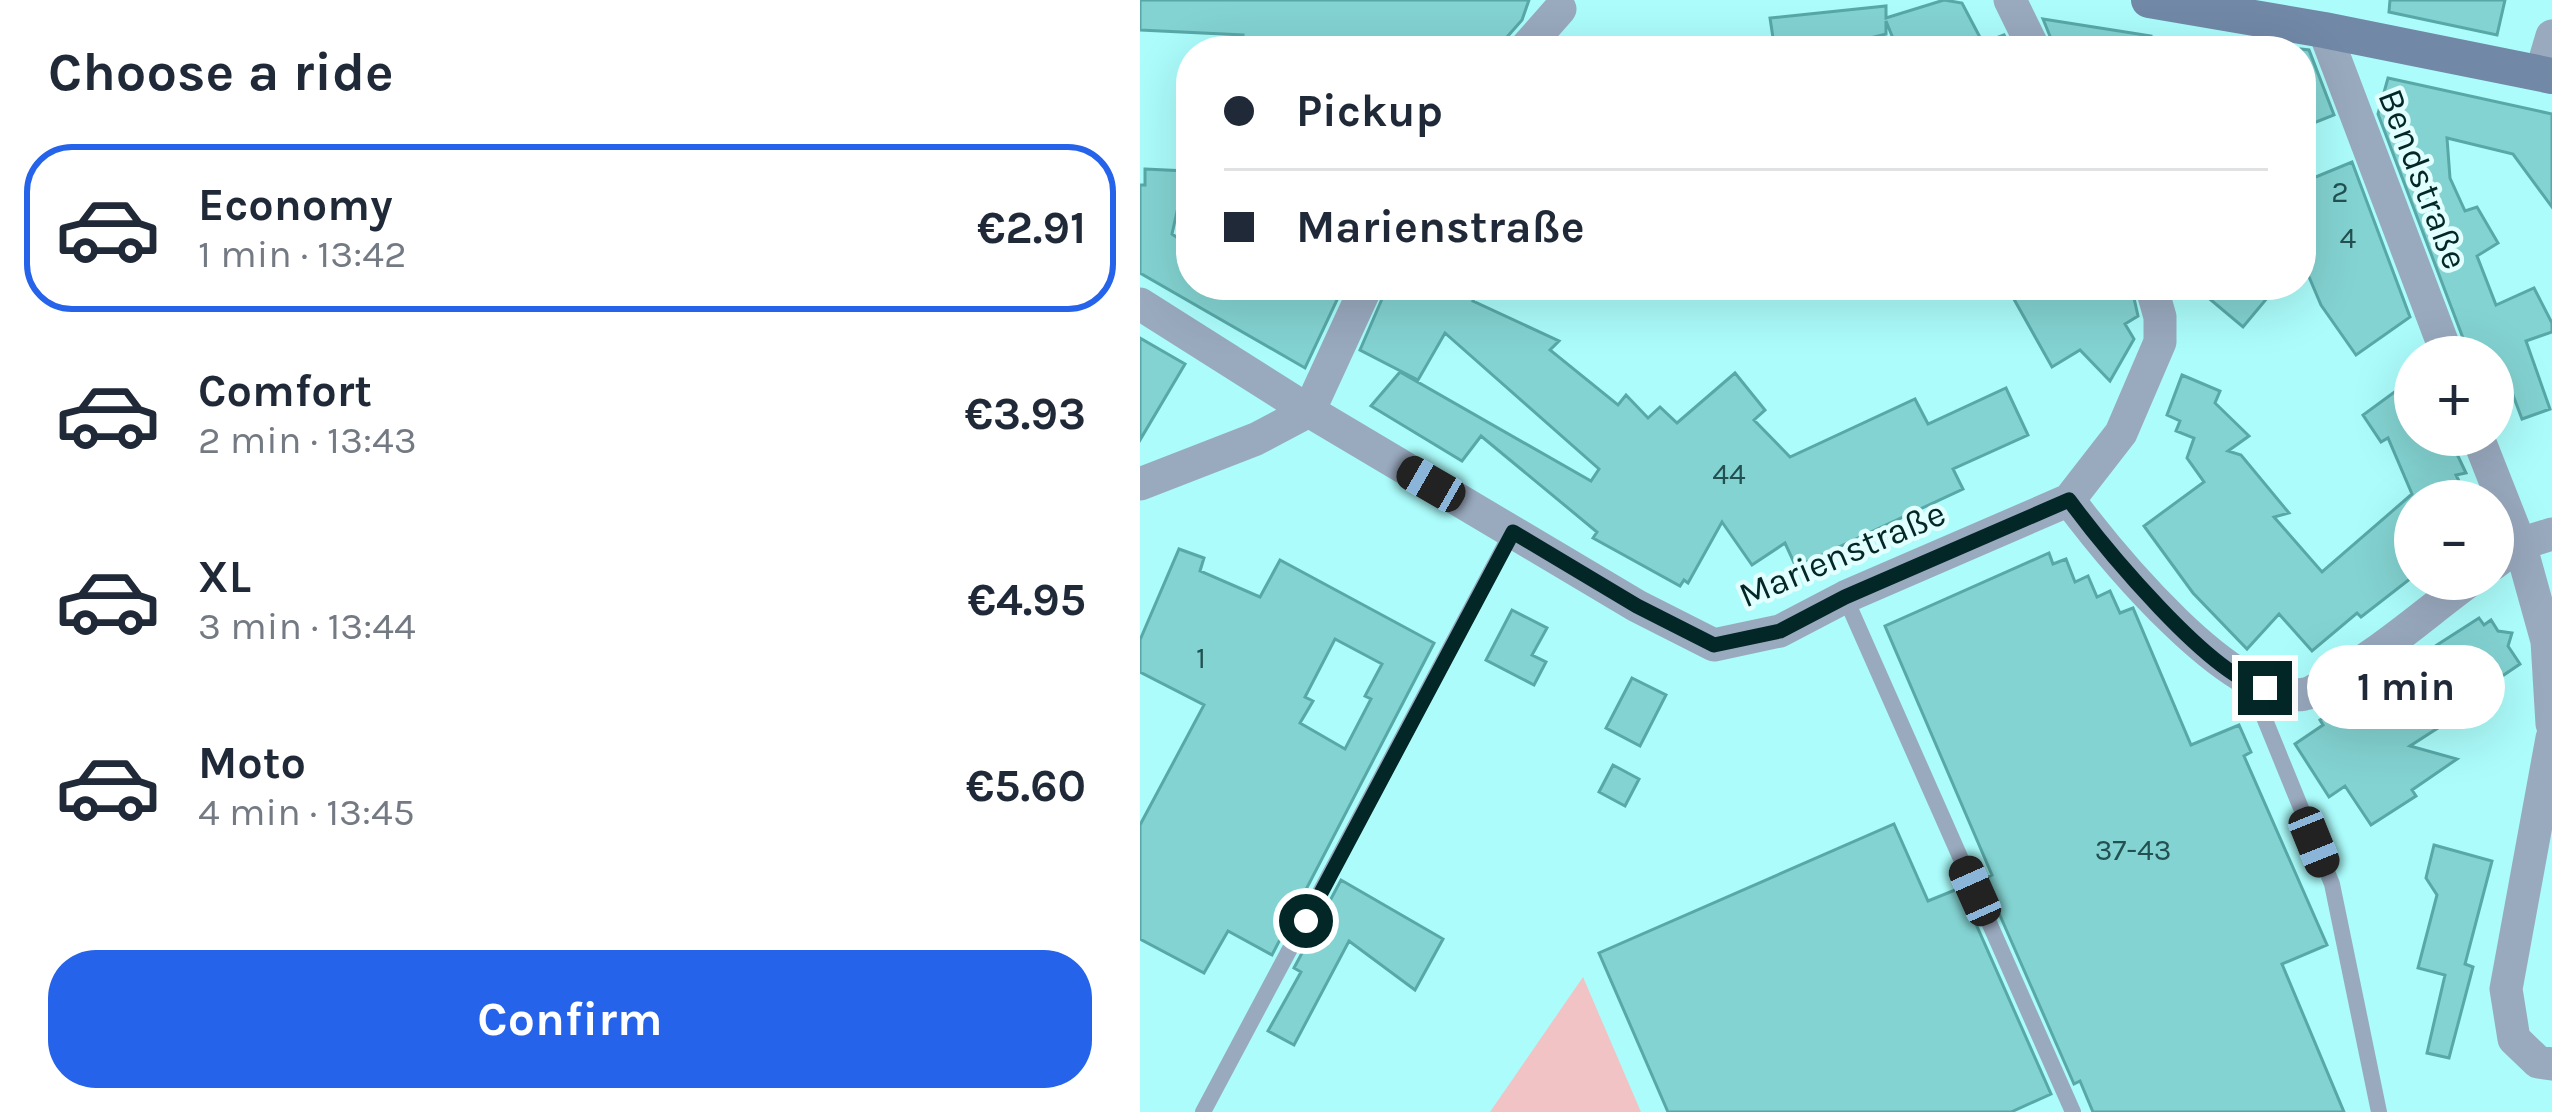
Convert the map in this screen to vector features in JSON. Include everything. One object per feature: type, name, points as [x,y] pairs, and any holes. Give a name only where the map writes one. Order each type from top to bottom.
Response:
[{"type":"main road","points":[[2149,0],[2261,10],[2324,30],[2547,75]]},
{"type":"street","points":[[2010,0],[2028,36]]},
{"type":"street","points":[[1536,36],[1560,9]]},
{"type":"street","name":"Bendstraße","points":[[2324,30],[2440,336]]},
{"type":"street","points":[[2547,75],[2552,36]]},
{"type":"street","points":[[1140,484],[1256,439],[1309,411],[1360,300]]},
{"type":"street","points":[[2155,300],[2160,342],[2121,434],[2069,500],[2115,561],[2184,630],[2251,685],[2304,695],[2372,658],[2445,600]]},
{"type":"street","name":"Marienstraße","points":[[1140,304],[1309,411],[1637,606],[1714,645],[1780,631],[1845,597],[2069,500]]},
{"type":"street","points":[[2485,456],[2522,547],[2547,640],[2552,724]]},
{"type":"street","points":[[2552,738],[2506,989],[2514,1039],[2538,1062],[2552,1064]]},
{"type":"lane","points":[[1203,1112],[1513,532]]},
{"type":"lane","points":[[1845,597],[2073,1112]]},
{"type":"lane","points":[[2265,688],[2263,715],[2332,884],[2379,1112]]},
{"type":"shaded area","points":[[1583,977],[1641,1112],[1490,1112]]},
{"type":"building","points":[[1140,0],[1529,0],[1522,20],[1508,36],[1243,36],[1140,30]]},
{"type":"building","points":[[1944,0],[1962,3],[1979,36],[1892,36],[1886,21],[1886,34],[1878,36],[1773,36],[1770,18],[1886,6],[1886,18]]},
{"type":"building","points":[[2390,0],[2505,0],[2497,35],[2389,12]]},
{"type":"building","points":[[2043,19],[2151,36],[2050,36]]},
{"type":"building","points":[[2316,68],[2334,115],[2316,122]]},
{"type":"building","points":[[2388,78],[2552,114],[2552,207],[2513,154],[2447,138],[2450,178],[2465,211],[2477,207],[2498,243],[2477,256],[2496,305],[2534,288],[2552,323],[2552,332],[2526,341],[2550,409],[2522,419],[2514,398],[2514,336],[2462,336],[2378,114]]},
{"type":"building","points":[[2352,162],[2410,317],[2356,355],[2316,293],[2316,177]]},
{"type":"building","points":[[1145,169],[1176,171],[1172,234],[1176,237],[1176,294],[1140,273],[1140,185],[1145,185]]},
{"type":"building","points":[[1187,300],[1337,300],[1305,368]]},
{"type":"building","points":[[1382,300],[1474,300],[1559,341],[1550,350],[1618,405],[1626,395],[1648,418],[1660,407],[1677,423],[1735,373],[1765,410],[1754,420],[1790,457],[1915,399],[1928,424],[2006,388],[2028,435],[1953,469],[1963,489],[1796,567],[1785,543],[1752,565],[1722,522],[1688,583],[1684,580],[1680,586],[1593,538],[1597,532],[1481,436],[1462,461],[1371,406],[1400,372],[1591,481],[1599,469],[1445,333],[1418,380],[1360,350]]},
{"type":"building","points":[[2014,300],[2134,300],[2138,316],[2125,324],[2134,339],[2110,381],[2080,350],[2052,367]]},
{"type":"building","points":[[2211,300],[2266,300],[2243,327]]},
{"type":"building","points":[[1140,338],[1185,364],[1140,440]]},
{"type":"building","points":[[2182,375],[2220,391],[2215,403],[2249,436],[2228,451],[2241,455],[2289,513],[2274,517],[2322,572],[2394,510],[2394,591],[2361,617],[2357,613],[2312,651],[2279,614],[2247,649],[2193,593],[2144,526],[2204,482],[2187,458],[2194,438],[2176,431],[2180,421],[2167,415]]},
{"type":"building","points":[[2394,392],[2394,452],[2388,438],[2381,442],[2363,415]]},
{"type":"building","points":[[2396,456],[2458,456],[2466,473],[2456,475],[2458,480],[2406,480]]},
{"type":"building","points":[[1179,549],[1204,558],[1200,571],[1260,597],[1280,560],[1434,643],[1272,955],[1228,931],[1204,973],[1140,939],[1140,825],[1204,705],[1140,672],[1140,640]],"holes":[[[1335,639],[1382,664],[1365,696],[1371,699],[1345,749],[1300,723],[1313,701],[1305,697]]]},
{"type":"building","points":[[2049,553],[2053,564],[2066,559],[2075,582],[2088,576],[2097,597],[2110,591],[2120,613],[2133,608],[2191,745],[2239,725],[2251,752],[2244,756],[2327,945],[2282,964],[2344,1112],[2093,1112],[2080,1081],[2074,1084],[1984,879],[1992,875],[1885,626]]},
{"type":"building","points":[[1512,610],[1547,628],[1532,655],[1546,662],[1534,685],[1486,660]]},
{"type":"building","points":[[2479,618],[2484,625],[2491,620],[2498,631],[2512,633],[2508,646],[2520,664],[2495,681],[2500,688],[2410,746],[2457,759],[2412,790],[2416,796],[2371,825],[2345,786],[2329,797],[2295,744],[2323,725],[2320,720]]},
{"type":"building","points":[[1632,678],[1666,695],[1640,746],[1606,728]]},
{"type":"building","points":[[1613,765],[1639,779],[1625,806],[1599,792]]},
{"type":"building","points":[[1894,824],[1928,901],[1960,888],[2051,1094],[2011,1112],[1668,1112],[1599,953]]},
{"type":"building","points":[[2434,845],[2492,861],[2465,964],[2473,967],[2449,1058],[2427,1053],[2445,975],[2418,968],[2437,895],[2426,878]]},
{"type":"building","points":[[1341,880],[1443,939],[1415,990],[1349,941],[1294,1045],[1268,1031],[1301,972],[1294,968]]},
{"type":"route","points":[[1306,921],[1513,532],[1637,606],[1714,645],[1780,631],[1845,597],[2069,500],[2115,561],[2184,630],[2251,685],[2265,688]]}]
